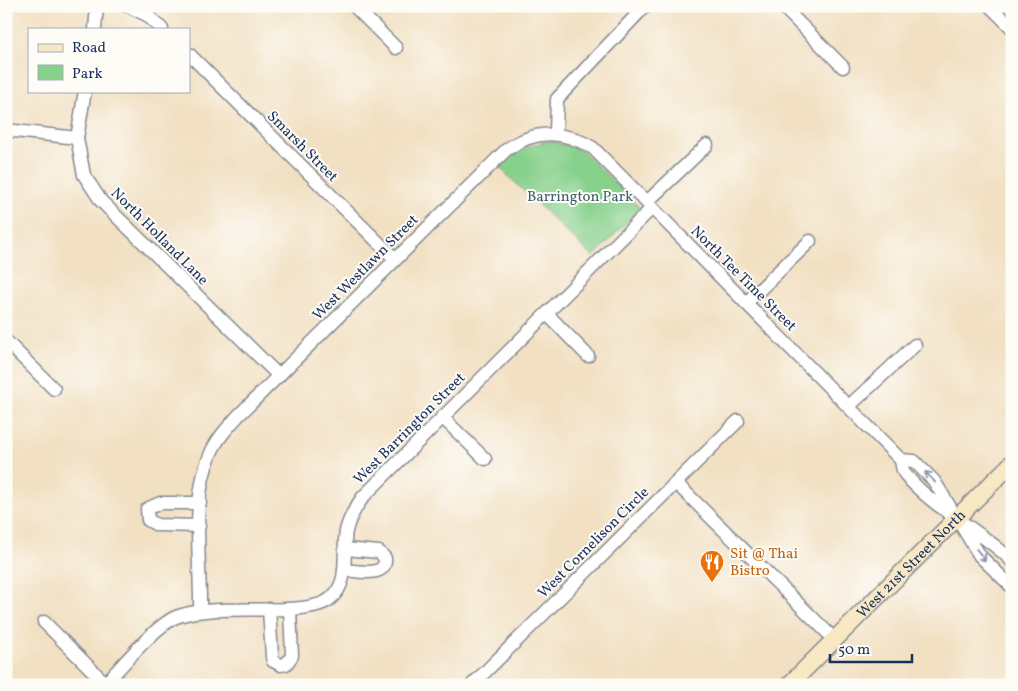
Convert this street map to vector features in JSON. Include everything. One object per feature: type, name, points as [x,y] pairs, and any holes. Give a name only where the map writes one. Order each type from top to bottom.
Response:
[{"type":"main road","name":"West 21st Street North","points":[[790,685],[1012,464]]},
{"type":"street","points":[[95,28],[97,6]]},
{"type":"street","points":[[128,6],[147,15],[161,28]]},
{"type":"street","points":[[354,6],[396,48]]},
{"type":"street","points":[[556,133],[557,99],[645,6]]},
{"type":"street","points":[[782,6],[843,67]]},
{"type":"street","points":[[990,6],[1012,28]]},
{"type":"street","name":"Smarsh Street","points":[[190,55],[395,260]]},
{"type":"street","name":"North Holland Lane","points":[[85,92],[77,138],[84,175],[101,201],[279,376]]},
{"type":"street","points":[[6,130],[77,138]]},
{"type":"street","name":"West Westlawn Street","points":[[200,610],[199,526],[203,476],[212,452],[233,421],[506,150],[526,138],[541,133],[556,133]]},
{"type":"street","name":"North Tee Time Street","points":[[556,133],[578,139],[593,148],[901,460],[914,461],[934,481],[980,556],[1012,587]]},
{"type":"street","name":"West Barrington Street","points":[[106,684],[163,626],[174,618],[200,610],[220,608],[290,609],[319,605],[329,600],[342,583],[348,522],[362,497],[547,314],[707,145]]},
{"type":"street","points":[[746,303],[810,241]]},
{"type":"street","points":[[547,314],[588,356]]},
{"type":"street","points":[[6,341],[54,389]]},
{"type":"street","points":[[848,406],[914,345]]},
{"type":"street","points":[[442,418],[486,459]]},
{"type":"street","name":"West Cornelison Circle","points":[[472,685],[738,421]]},
{"type":"street","points":[[676,483],[835,640]]},
{"type":"street","points":[[199,526],[157,525],[148,520],[146,513],[147,509],[154,504],[200,503]]},
{"type":"street","name":"North Tee Time Street","points":[[956,518],[993,543],[1012,561]]},
{"type":"street","points":[[344,570],[378,572],[384,568],[386,563],[386,558],[379,552],[345,549]]},
{"type":"street","points":[[269,609],[273,661],[281,665],[286,664],[292,656],[290,609]]},
{"type":"street","points":[[44,622],[106,684]]},
{"type":"green space","name":"Barrington Park","points":[[550,141],[582,150],[640,208],[593,257],[500,168],[523,150]]},
{"type":"place","name":"Sit @ Thai Bistro","points":[[712,583]]}]
